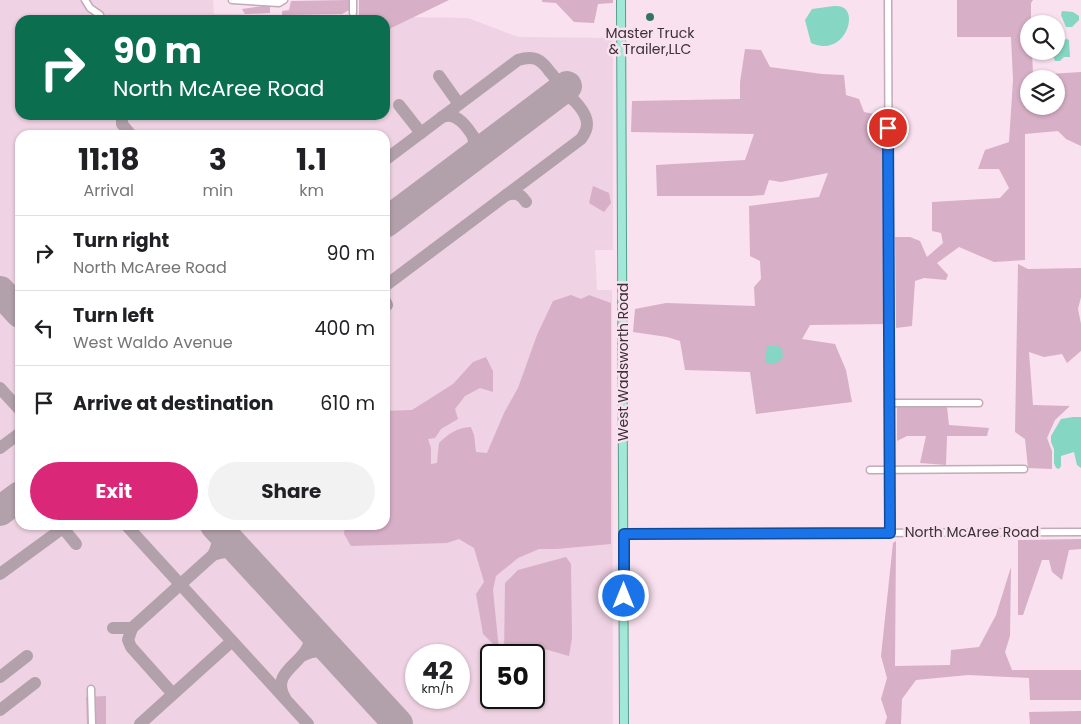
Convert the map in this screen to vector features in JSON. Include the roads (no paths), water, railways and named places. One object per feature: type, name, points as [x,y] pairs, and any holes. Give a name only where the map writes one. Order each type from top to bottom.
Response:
[{"type":"main road","name":"West Wadsworth Road","points":[[621,0],[624,724]]},
{"type":"street","points":[[85,0],[90,8],[100,15]]},
{"type":"street","points":[[232,0],[279,3],[284,0]]},
{"type":"street","points":[[353,0],[353,13]]},
{"type":"street","points":[[888,0],[890,533]]},
{"type":"street","points":[[890,403],[979,403]]},
{"type":"street","points":[[870,470],[1024,469]]},
{"type":"street","name":"North McAree Road","points":[[624,534],[1081,532]]},
{"type":"street","points":[[91,689],[92,724]]},
{"type":"place","name":"Master Truck & Trailer,LLC","points":[[650,17]]}]
